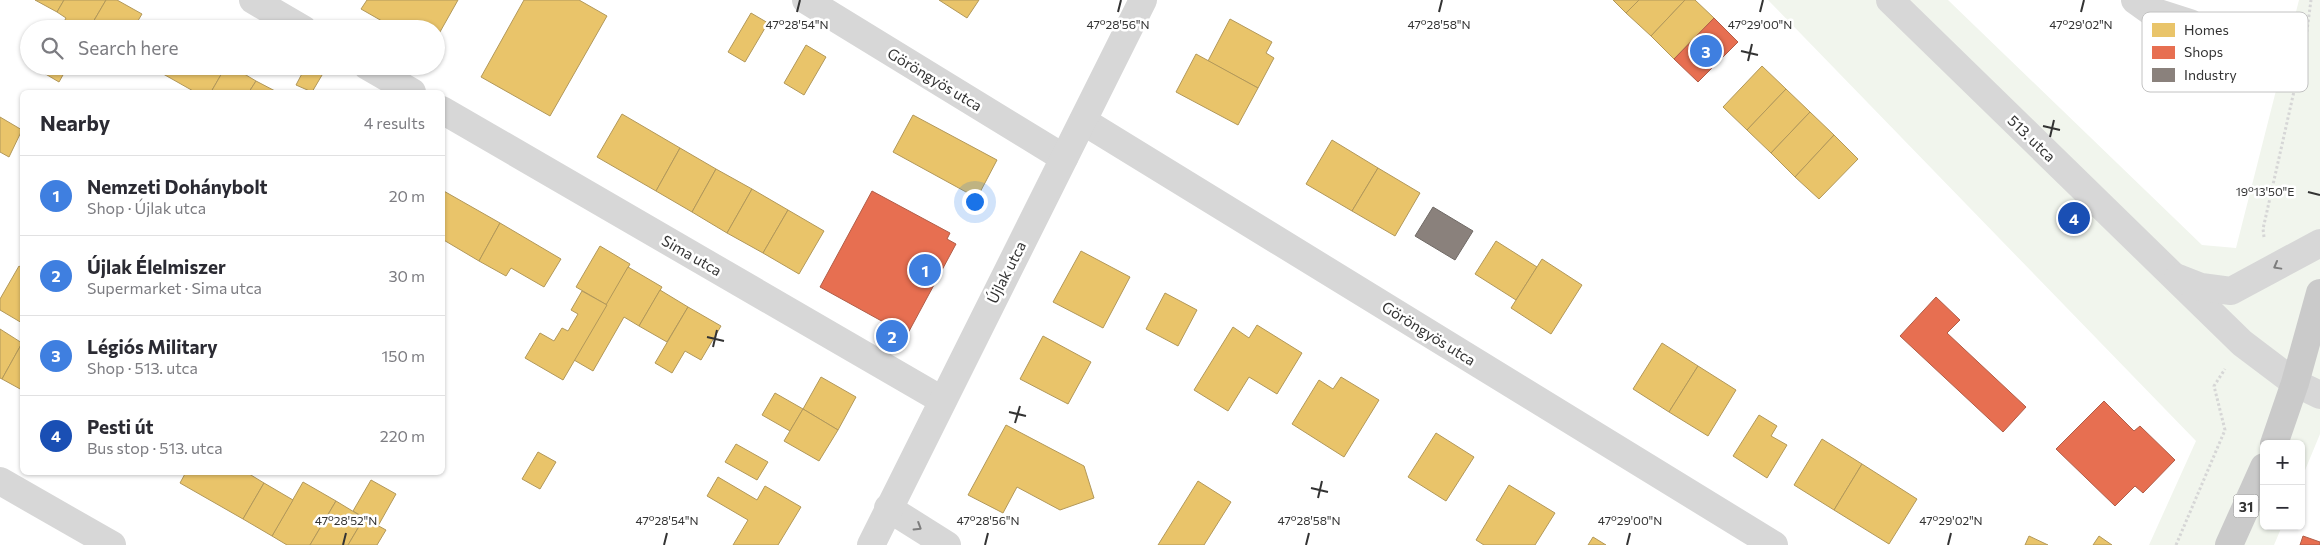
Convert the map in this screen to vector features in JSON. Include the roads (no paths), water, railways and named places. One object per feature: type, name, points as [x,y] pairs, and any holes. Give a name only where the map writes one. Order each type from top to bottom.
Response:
[{"type":"main road","points":[[2275,440],[2295,383],[2320,293]]},
{"type":"main road","name":"31","points":[[2229,545],[2260,476]]},
{"type":"street","points":[[253,0],[287,20]]},
{"type":"street","name":"Göröngyös utca","points":[[806,0],[1064,158]]},
{"type":"street","name":"Újlak utca","points":[[871,545],[1143,0]]},
{"type":"street","name":"513. utca","points":[[1890,0],[2242,343],[2295,383],[2320,395]]},
{"type":"street","points":[[2135,0],[2155,12]]},
{"type":"street","points":[[383,75],[409,90]]},
{"type":"street","name":"Sima utca","points":[[445,112],[942,400]]},
{"type":"street","name":"Göröngyös utca","points":[[1083,121],[1774,545]]},
{"type":"street","name":"513. utca","points":[[2174,276],[2201,287],[2231,291],[2320,243]]},
{"type":"street","points":[[0,481],[112,545]]},
{"type":"street","points":[[888,508],[947,545]]},
{"type":"place","name":"Légiós Military","points":[[1706,51]]},
{"type":"place","name":"Pesti út","points":[[2074,218]]},
{"type":"place","name":"Nemzeti Dohánybolt","points":[[925,270]]},
{"type":"place","name":"Újlak Élelmiszer","points":[[892,336]]}]
